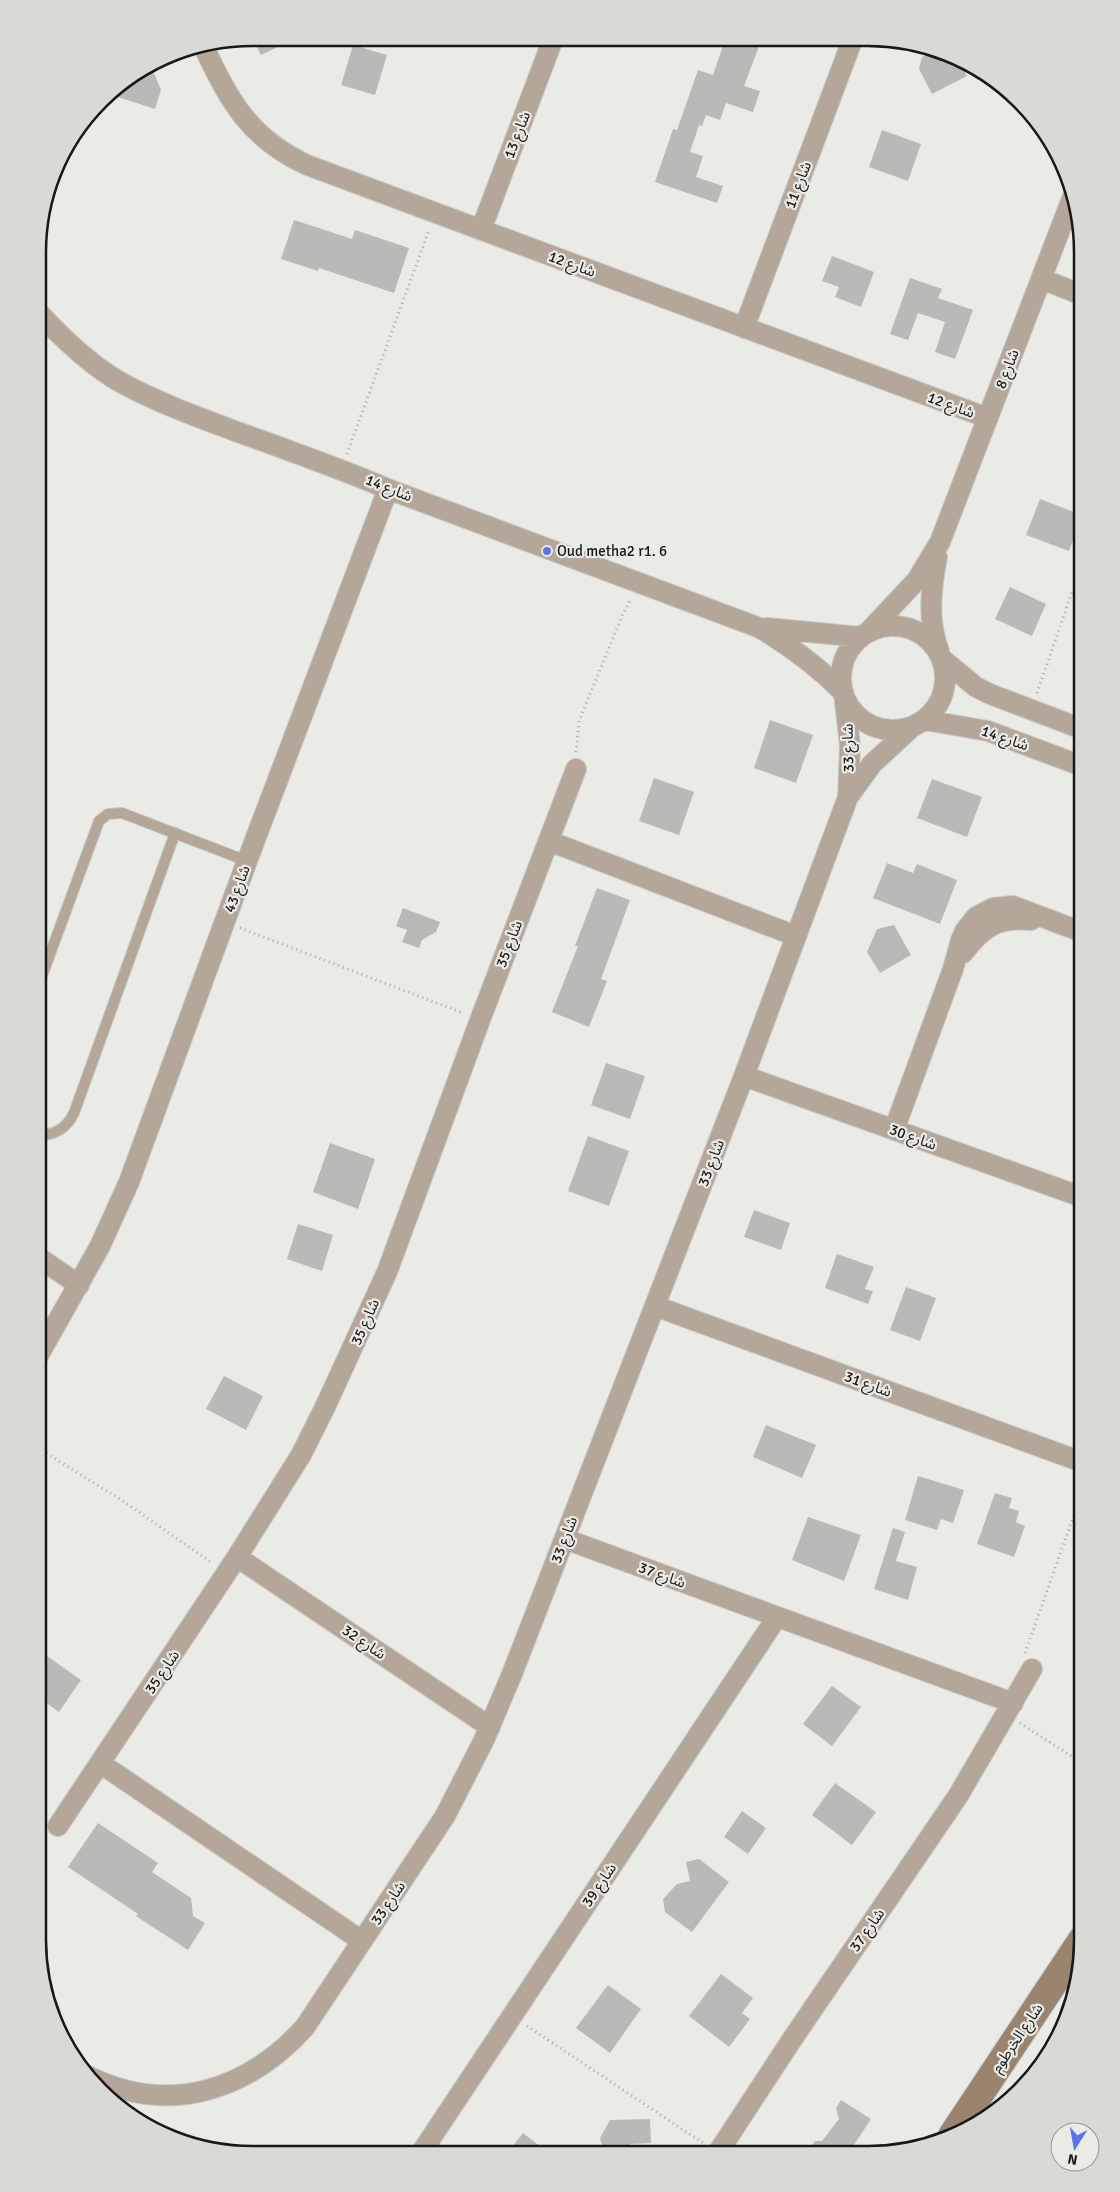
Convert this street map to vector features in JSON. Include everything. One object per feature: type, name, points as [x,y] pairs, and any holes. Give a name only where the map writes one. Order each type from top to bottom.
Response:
[{"type":"main road","name":"شارع الخرطوم","points":[[959,2125],[1073,1954]]},
{"type":"street","name":"شارع 13","points":[[482,230],[550,46]]},
{"type":"street","name":"شارع 11","points":[[744,328],[850,46]]},
{"type":"street","name":"شارع 12","points":[[206,51],[234,106],[256,133],[272,146],[307,166],[988,418]]},
{"type":"street","name":"شارع 8","points":[[865,634],[917,580],[940,542],[1069,207]]},
{"type":"street","points":[[1042,280],[1074,292]]},
{"type":"street","name":"شارع 14","points":[[46,320],[75,350],[96,366],[118,381],[151,398],[191,415],[341,469],[760,628],[798,652],[820,669],[843,695]]},
{"type":"street","name":"شارع 43","points":[[46,1342],[100,1246],[129,1182],[224,922],[388,488]]},
{"type":"street","name":"شارع 8","points":[[940,542],[933,580],[931,610],[934,638],[941,655]]},
{"type":"street","points":[[941,655],[946,673],[946,686],[942,699],[935,711],[918,724],[896,731],[880,729],[854,713],[843,695],[840,676],[843,661],[850,647],[865,634],[884,626],[900,626],[915,630],[929,639],[941,655],[976,687],[1074,726]]},
{"type":"street","name":"شارع 14","points":[[760,628],[865,634]]},
{"type":"street","name":"شارع 33","points":[[843,695],[850,746],[848,797]]},
{"type":"street","name":"شارع 14","points":[[918,724],[988,731],[1074,763]]},
{"type":"street","name":"شارع 33","points":[[103,2083],[112,2087],[150,2094],[188,2095],[207,2091],[244,2076],[277,2055],[300,2032],[445,1816],[490,1727],[565,1539],[744,1076],[848,797],[872,764],[918,724]]},
{"type":"street","name":"شارع 35","points":[[58,1826],[232,1565],[301,1454],[369,1314],[387,1272],[480,1020],[576,769]]},
{"type":"street","points":[[549,841],[796,936]]},
{"type":"street","points":[[894,1130],[953,969],[960,956],[978,935],[988,927],[1004,920],[1021,919],[1060,924],[1074,929]]},
{"type":"street","name":"شارع 30","points":[[744,1076],[1074,1195]]},
{"type":"street","points":[[46,1263],[79,1285]]},
{"type":"street","name":"شارع 31","points":[[654,1306],[1074,1459]]},
{"type":"street","name":"شارع 37","points":[[565,1539],[777,1617],[1010,1709]]},
{"type":"street","name":"شارع 32","points":[[232,1565],[490,1727]]},
{"type":"street","name":"شارع 39","points":[[425,2146],[777,1617]]},
{"type":"street","name":"شارع 37","points":[[723,2146],[793,2038],[925,1846],[1010,1709],[1031,1663]]},
{"type":"street","points":[[100,1763],[362,1941]]},
{"type":"lane","points":[[46,963],[92,841],[103,817],[113,812],[122,813],[247,861]]},
{"type":"lane","points":[[46,1134],[58,1132],[65,1127],[74,1113],[174,833]]},
{"type":"path","points":[[341,469],[436,213]]},
{"type":"path","points":[[576,769],[580,721],[622,616],[638,582]]},
{"type":"path","points":[[1032,710],[1072,592]]},
{"type":"path","points":[[224,922],[480,1020]]},
{"type":"path","points":[[46,1453],[126,1503],[232,1565]]},
{"type":"path","points":[[1031,1663],[1025,1655],[1074,1515]]},
{"type":"path","points":[[1010,1709],[1074,1757]]},
{"type":"path","points":[[511,2016],[706,2146]]},
{"type":"building","points":[[256,46],[280,46],[261,55]]},
{"type":"building","points":[[353,46],[387,55],[375,95],[341,85]]},
{"type":"building","points":[[723,46],[759,46],[744,86],[760,91],[753,112],[726,103],[720,120],[706,115],[702,126],[699,125],[690,152],[703,156],[696,177],[723,186],[717,203],[655,182],[673,129],[677,130],[698,70],[713,75]]},
{"type":"building","points":[[926,55],[959,67],[963,70],[967,76],[932,94],[919,69],[922,57]]},
{"type":"building","points":[[153,71],[161,90],[155,109],[117,97]]},
{"type":"building","points":[[882,130],[921,144],[908,181],[869,167]]},
{"type":"building","points":[[294,220],[352,239],[355,230],[409,248],[394,293],[319,268],[318,271],[281,259]]},
{"type":"building","points":[[832,256],[874,272],[861,307],[835,297],[839,287],[822,281]]},
{"type":"building","points":[[910,278],[942,289],[938,298],[973,310],[955,359],[935,352],[945,322],[918,313],[908,340],[890,334]]},
{"type":"building","points":[[1040,499],[1074,512],[1074,537],[1069,551],[1026,535]]},
{"type":"building","points":[[1010,587],[1046,604],[1032,636],[995,619]]},
{"type":"building","points":[[770,720],[813,735],[796,783],[754,768]]},
{"type":"building","points":[[654,778],[694,792],[679,835],[639,821]]},
{"type":"building","points":[[932,779],[982,797],[967,837],[917,818]]},
{"type":"building","points":[[887,863],[913,873],[917,864],[957,880],[940,924],[873,898]]},
{"type":"building","points":[[597,888],[630,900],[601,979],[607,981],[589,1027],[552,1012],[578,946],[575,946]]},
{"type":"building","points":[[403,908],[440,922],[436,932],[422,940],[419,948],[402,942],[407,930],[396,926]]},
{"type":"building","points":[[894,925],[911,955],[880,973],[867,952],[877,929]]},
{"type":"building","points":[[606,1063],[645,1076],[630,1119],[591,1105]]},
{"type":"building","points":[[588,1136],[629,1151],[609,1206],[568,1191]]},
{"type":"building","points":[[330,1143],[375,1159],[358,1209],[313,1192]]},
{"type":"building","points":[[754,1210],[790,1223],[781,1250],[744,1237]]},
{"type":"building","points":[[298,1224],[333,1235],[322,1271],[287,1259]]},
{"type":"building","points":[[837,1254],[874,1267],[865,1289],[873,1291],[868,1304],[825,1288]]},
{"type":"building","points":[[906,1287],[936,1298],[920,1341],[890,1330]]},
{"type":"building","points":[[224,1376],[263,1396],[246,1430],[206,1409]]},
{"type":"building","points":[[766,1425],[816,1445],[802,1478],[753,1457]]},
{"type":"building","points":[[918,1476],[964,1490],[953,1523],[941,1519],[937,1530],[905,1520]]},
{"type":"building","points":[[995,1493],[1012,1498],[1009,1508],[1019,1511],[1016,1522],[1025,1526],[1014,1557],[977,1544]]},
{"type":"building","points":[[808,1517],[861,1535],[844,1581],[792,1560]]},
{"type":"building","points":[[893,1528],[905,1532],[896,1561],[917,1567],[908,1600],[874,1589]]},
{"type":"building","points":[[47,1656],[81,1680],[59,1712],[46,1703]]},
{"type":"building","points":[[832,1686],[861,1707],[832,1746],[803,1724]]},
{"type":"building","points":[[835,1783],[876,1812],[852,1845],[812,1815]]},
{"type":"building","points":[[742,1811],[766,1828],[748,1854],[724,1837]]},
{"type":"building","points":[[98,1823],[158,1863],[152,1872],[191,1898],[193,1916],[205,1923],[188,1950],[136,1916],[138,1914],[68,1867]]},
{"type":"building","points":[[699,1859],[729,1882],[692,1932],[665,1912],[663,1899],[677,1884],[690,1881],[686,1862]]},
{"type":"building","points":[[721,1974],[753,1998],[742,2013],[750,2019],[729,2047],[689,2016]]},
{"type":"building","points":[[608,1985],[641,2009],[610,2053],[576,2028]]},
{"type":"building","points":[[841,2100],[871,2119],[853,2146],[812,2146],[815,2141],[822,2141],[839,2119],[836,2108]]},
{"type":"building","points":[[650,2119],[651,2143],[630,2144],[630,2146],[602,2146],[600,2138],[610,2120]]},
{"type":"building","points":[[523,2133],[540,2146],[513,2146]]},
{"type":"place","name":"Oud metha2 r1. 6","points":[[547,551]]}]
